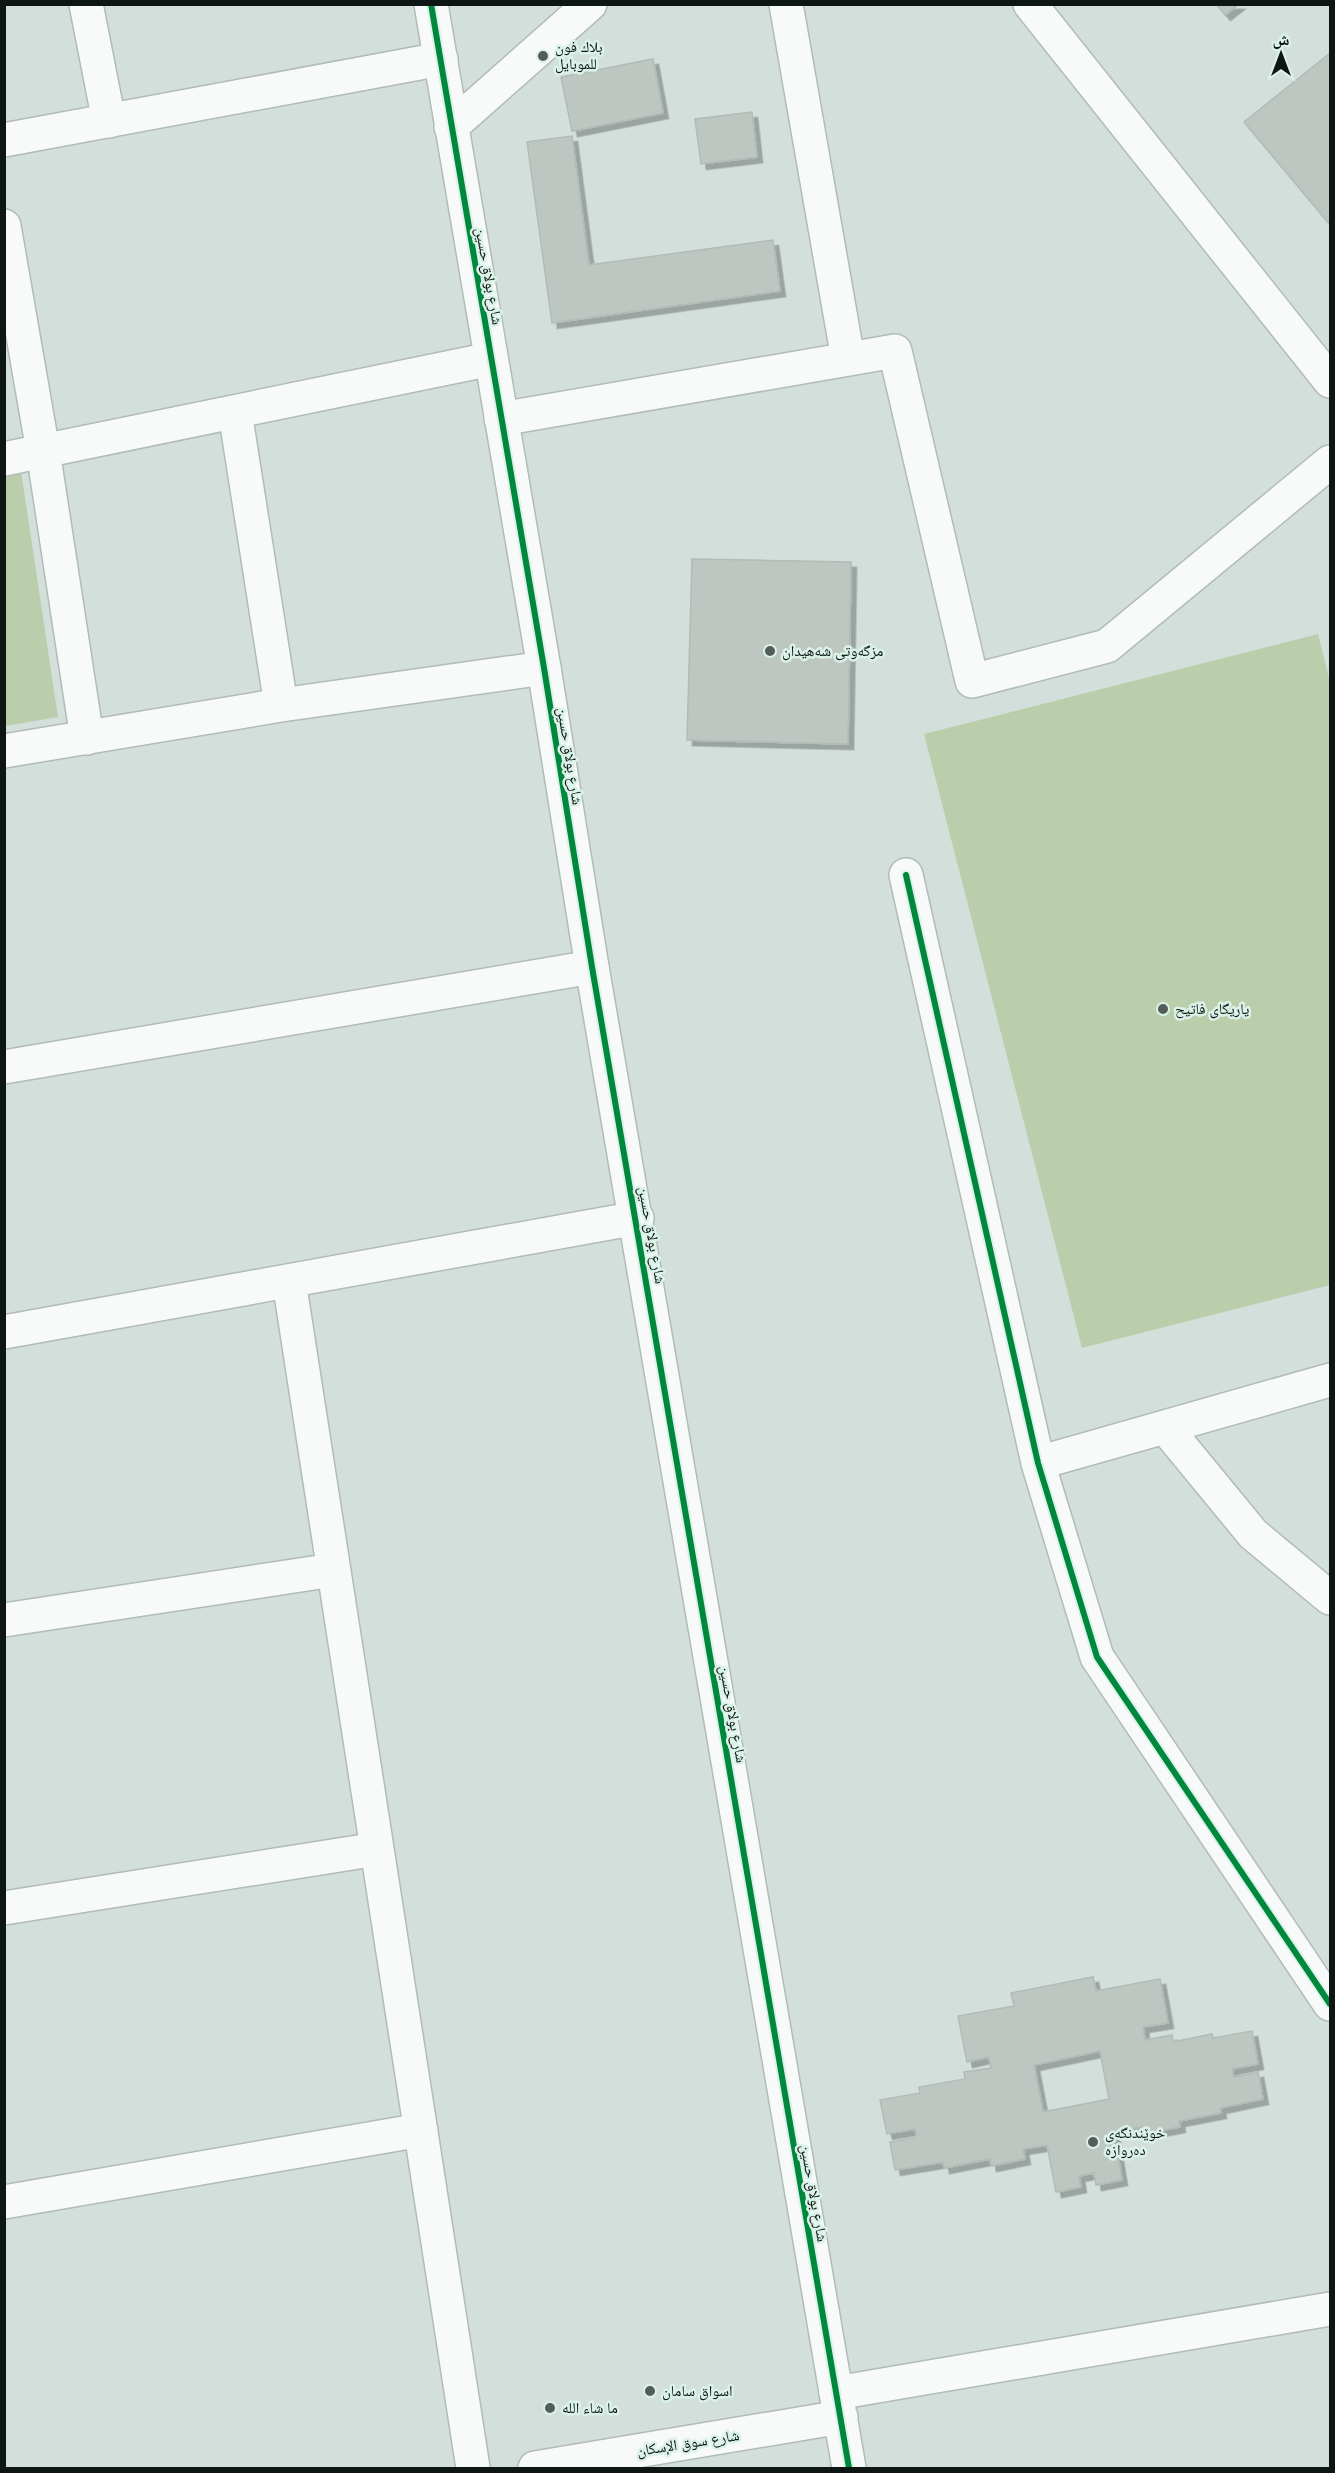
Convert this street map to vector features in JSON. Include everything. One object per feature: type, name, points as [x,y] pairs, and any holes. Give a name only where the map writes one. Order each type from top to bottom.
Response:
[{"type":"street","points":[[86,4],[109,121]]},
{"type":"street","name":"شارع بولاق حسين","points":[[431,4],[544,668],[592,967],[637,1218],[849,2469]]},
{"type":"street","points":[[451,127],[590,4]]},
{"type":"street","points":[[786,4],[848,359]]},
{"type":"street","points":[[1030,4],[1330,381]]},
{"type":"street","points":[[4,140],[441,59]]},
{"type":"street","points":[[4,226],[44,451],[87,738]]},
{"type":"street","points":[[501,419],[895,351],[972,681],[1107,646],[1330,462]]},
{"type":"street","points":[[4,459],[491,359]]},
{"type":"street","points":[[235,412],[281,705]]},
{"type":"street","points":[[4,751],[281,705],[544,668]]},
{"type":"street","points":[[906,875],[1038,1463],[1097,1657],[1330,2004]]},
{"type":"street","points":[[4,1067],[592,967]]},
{"type":"street","points":[[4,1332],[637,1218]]},
{"type":"street","points":[[289,1281],[473,2469]]},
{"type":"street","points":[[1038,1463],[1330,1380]]},
{"type":"street","points":[[1165,1427],[1253,1534],[1330,1598]]},
{"type":"street","points":[[4,1620],[333,1570]]},
{"type":"street","points":[[4,1908],[377,1849]]},
{"type":"street","points":[[4,2202],[421,2130]]},
{"type":"street","name":"شارع سوق الإسكان","points":[[535,2469],[838,2405],[1330,2309]]},
{"type":"green space","points":[[21,471],[58,717],[5,726],[5,474]]},
{"type":"green space","name":"یاریگای فاتیح","points":[[1318,634],[1330,682],[1330,1285],[1082,1348],[924,734]]},
{"type":"building","points":[[1216,4],[1239,4],[1225,15]]},
{"type":"building","points":[[1330,53],[1330,225],[1244,122]]},
{"type":"building","points":[[653,59],[663,113],[572,131],[561,77]]},
{"type":"building","points":[[752,112],[757,157],[701,164],[695,119]]},
{"type":"building","points":[[572,136],[589,265],[773,240],[780,291],[552,323],[527,142]]},
{"type":"building","name":"مزگەوتی شەهیدان","points":[[692,559],[851,562],[848,744],[687,740]]},
{"type":"building","points":[[1093,1977],[1096,1991],[1160,1979],[1168,2023],[1143,2027],[1145,2040],[1172,2035],[1173,2042],[1212,2034],[1213,2038],[1252,2031],[1258,2064],[1232,2069],[1234,2077],[1258,2072],[1263,2099],[1220,2108],[1221,2113],[1179,2121],[1180,2127],[1142,2134],[1141,2127],[1114,2132],[1122,2180],[1096,2185],[1094,2173],[1079,2176],[1081,2187],[1056,2192],[1047,2145],[1023,2149],[1025,2159],[991,2166],[990,2159],[944,2168],[943,2162],[895,2170],[890,2142],[917,2137],[915,2129],[887,2134],[880,2100],[920,2093],[919,2087],[965,2079],[964,2072],[991,2068],[989,2057],[967,2062],[958,2016],[1014,2006],[1011,1993]],"holes":[[[1100,2051],[1109,2099],[1043,2112],[1034,2065]]]},
{"type":"cycle path","points":[[431,4],[544,668],[592,967],[849,2468]]},
{"type":"cycle path","points":[[906,875],[1038,1463],[1097,1657],[1330,2004]]},
{"type":"place","name":"بلاك فون للموبايل","points":[[543,56]]},
{"type":"place","name":"مزگەوتی شەهیدان","points":[[770,651]]},
{"type":"place","name":"یاریگای فاتیح","points":[[1163,1009]]},
{"type":"place","name":"خوێندنگەی دەروازە","points":[[1093,2142]]},
{"type":"place","name":"اسواق سامان","points":[[650,2391]]},
{"type":"place","name":"ما شاء الله","points":[[550,2408]]}]
